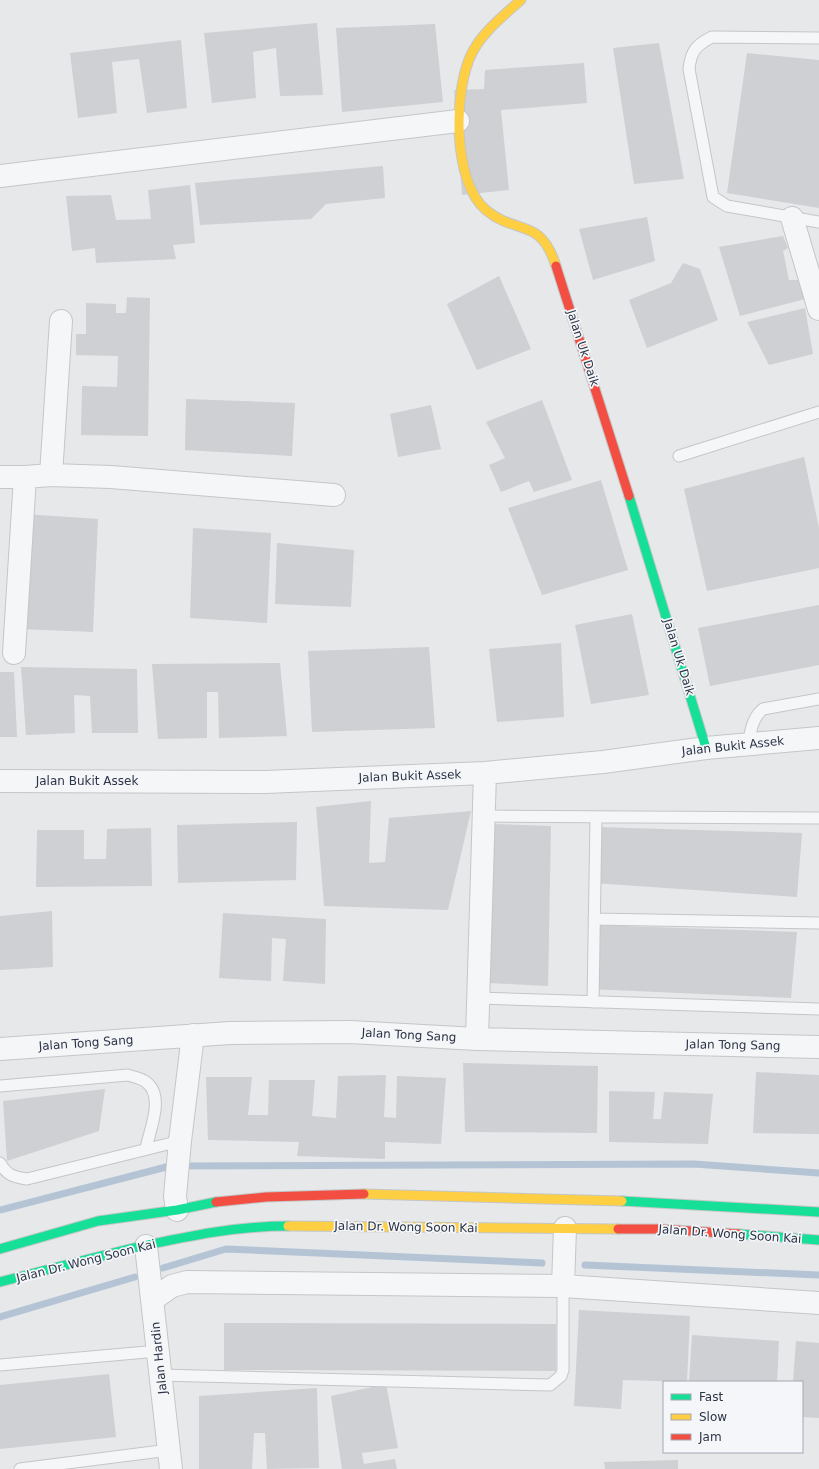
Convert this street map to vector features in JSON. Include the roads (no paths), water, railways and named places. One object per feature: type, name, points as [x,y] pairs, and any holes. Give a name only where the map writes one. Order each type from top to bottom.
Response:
[{"type":"main road","name":"Jalan Uk Daik","points":[[521,0],[491,28],[473,51],[465,78],[458,121],[465,171],[475,198],[485,210],[500,218],[532,230],[547,243],[554,259],[661,596],[706,748]]},
{"type":"main road","points":[[0,1249],[98,1221],[176,1203],[208,1203],[266,1197],[383,1194],[679,1203],[819,1212]]},
{"type":"main road","name":"Jalan Dr. Wong Soon Kai","points":[[0,1282],[74,1262],[206,1232],[258,1226],[659,1229],[819,1240]]},
{"type":"street","points":[[0,176],[458,121]]},
{"type":"street","points":[[792,218],[819,309]]},
{"type":"street","points":[[51,475],[61,321]]},
{"type":"street","points":[[0,476],[25,477],[51,475],[110,477],[334,495]]},
{"type":"street","points":[[14,653],[25,477]]},
{"type":"street","name":"Jalan Bukit Assek","points":[[0,781],[265,782],[485,773],[603,762],[706,748],[819,738]]},
{"type":"street","points":[[477,1039],[485,773]]},
{"type":"street","name":"Jalan Tong Sang","points":[[0,1049],[230,1033],[350,1032],[477,1039],[819,1046]]},
{"type":"street","points":[[176,1203],[180,1146],[193,1035]]},
{"type":"street","points":[[563,1286],[565,1228]]},
{"type":"street","name":"Jalan Hardin","points":[[146,1246],[170,1459]]},
{"type":"street","points":[[152,1300],[172,1286],[187,1282],[563,1286],[819,1303]]},
{"type":"lane","points":[[819,38],[712,37],[699,44],[690,56],[689,69],[712,197],[727,206],[819,222]]},
{"type":"lane","points":[[679,456],[819,412]]},
{"type":"lane","points":[[748,744],[753,720],[763,709],[819,699]]},
{"type":"lane","points":[[483,816],[819,818]]},
{"type":"lane","points":[[593,1002],[596,817]]},
{"type":"lane","points":[[594,919],[819,923]]},
{"type":"lane","points":[[478,998],[819,1009]]},
{"type":"lane","points":[[0,1086],[128,1075],[145,1081],[153,1090],[156,1103],[146,1148]]},
{"type":"lane","points":[[0,1163],[6,1173],[14,1178],[27,1180],[146,1148],[180,1146]]},
{"type":"lane","points":[[161,1375],[550,1385],[561,1376],[563,1370],[563,1286]]},
{"type":"lane","points":[[0,1365],[158,1351]]},
{"type":"lane","points":[[20,1469],[170,1459]]},
{"type":"waterway","points":[[0,1210],[170,1166],[694,1164],[819,1173]]},
{"type":"waterway","points":[[163,1268],[226,1249],[542,1263]]},
{"type":"waterway","points":[[585,1265],[819,1275]]},
{"type":"waterway","points":[[0,1317],[135,1277]]}]
